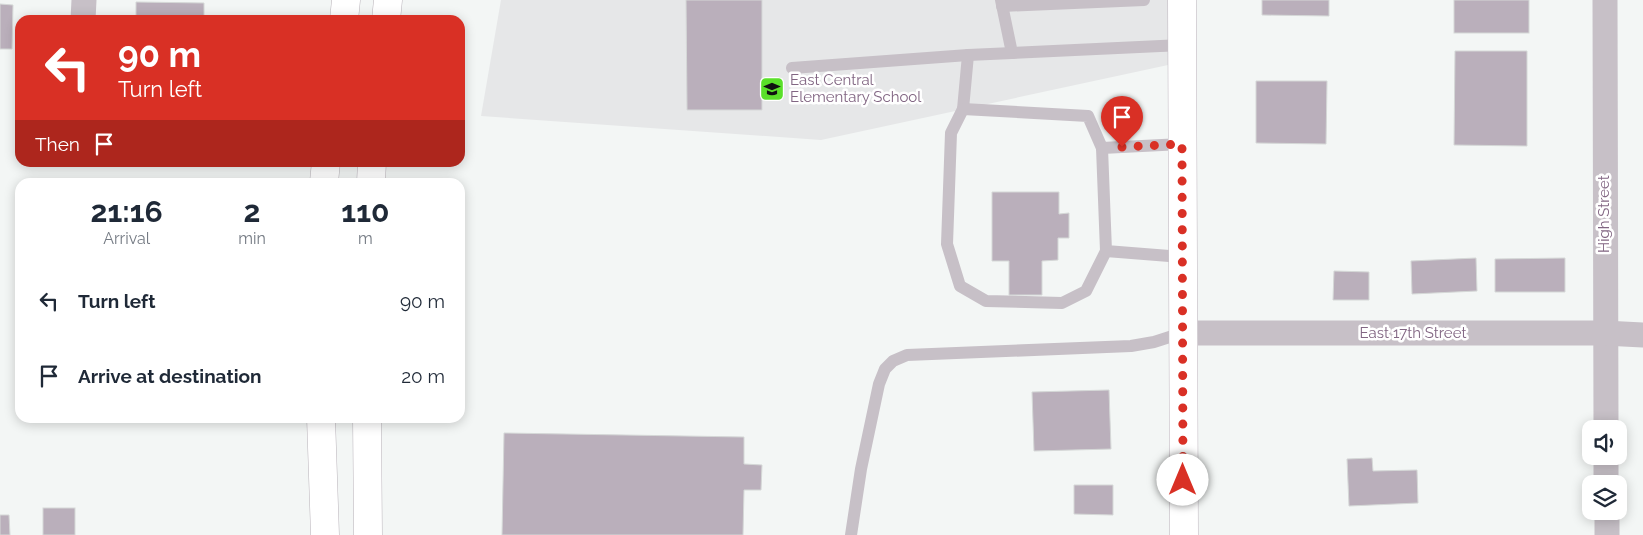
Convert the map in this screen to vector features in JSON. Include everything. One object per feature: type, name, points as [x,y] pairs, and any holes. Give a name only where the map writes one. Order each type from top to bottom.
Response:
[{"type":"main road","points":[[344,15],[346,0]]},
{"type":"main road","points":[[386,15],[388,0]]},
{"type":"main road","points":[[1182,0],[1184,535]]},
{"type":"main road","points":[[321,423],[324,535]]},
{"type":"main road","points":[[367,423],[368,535]]},
{"type":"street","points":[[83,15],[84,0]]},
{"type":"street","name":"High Street","points":[[1605,0],[1604,333],[1606,420]]},
{"type":"street","name":"East 17th Street","points":[[1182,333],[1604,333],[1643,335]]},
{"type":"street","points":[[1607,520],[1607,535]]},
{"type":"lane","points":[[1012,53],[1002,3],[1144,0]]},
{"type":"lane","points":[[792,68],[968,55],[1182,45]]},
{"type":"lane","points":[[963,109],[1088,116],[1102,148],[1106,251],[1086,291],[1062,303],[986,301],[960,286],[947,244],[951,133],[963,109],[968,55]]},
{"type":"lane","points":[[1102,148],[1182,144]]},
{"type":"lane","points":[[1106,251],[1182,257]]},
{"type":"lane","points":[[851,535],[861,469],[879,384],[885,369],[893,361],[907,355],[1131,346],[1154,342],[1182,333]]},
{"type":"shaded area","name":"East Central Elementary School","points":[[501,0],[1182,0],[1182,62],[821,140],[481,116]]},
{"type":"building","points":[[686,0],[762,0],[762,110],[687,110]]},
{"type":"building","points":[[1262,0],[1329,0],[1329,16],[1262,15]]},
{"type":"building","points":[[1454,0],[1529,0],[1529,33],[1454,33]]},
{"type":"building","points":[[136,2],[204,3],[204,15],[136,15]]},
{"type":"building","points":[[0,4],[13,5],[12,49],[0,49]]},
{"type":"building","points":[[1455,51],[1527,51],[1527,146],[1454,145]]},
{"type":"building","points":[[1256,81],[1327,81],[1326,144],[1256,143]]},
{"type":"building","points":[[992,192],[1059,192],[1059,214],[1069,213],[1069,238],[1058,238],[1058,260],[1042,261],[1042,295],[1009,295],[1009,261],[992,261]]},
{"type":"building","points":[[1476,258],[1477,291],[1412,294],[1411,261]]},
{"type":"building","points":[[1565,258],[1565,292],[1495,292],[1495,259]]},
{"type":"building","points":[[1334,271],[1369,272],[1369,300],[1333,300]]},
{"type":"building","points":[[1109,390],[1111,449],[1034,451],[1032,392]]},
{"type":"building","points":[[504,433],[744,437],[744,464],[762,465],[761,490],[744,490],[743,535],[502,535]]},
{"type":"building","points":[[1372,458],[1373,471],[1417,470],[1418,503],[1349,506],[1347,459]]},
{"type":"building","points":[[1074,485],[1113,485],[1113,515],[1074,514]]},
{"type":"building","points":[[43,508],[75,508],[75,535],[43,535]]},
{"type":"building","points":[[0,515],[9,515],[10,535],[0,535]]},
{"type":"place","name":"East Central Elementary School","points":[[772,89]]},
{"type":"route","points":[[1122,147],[1182,144],[1183,480]]}]
